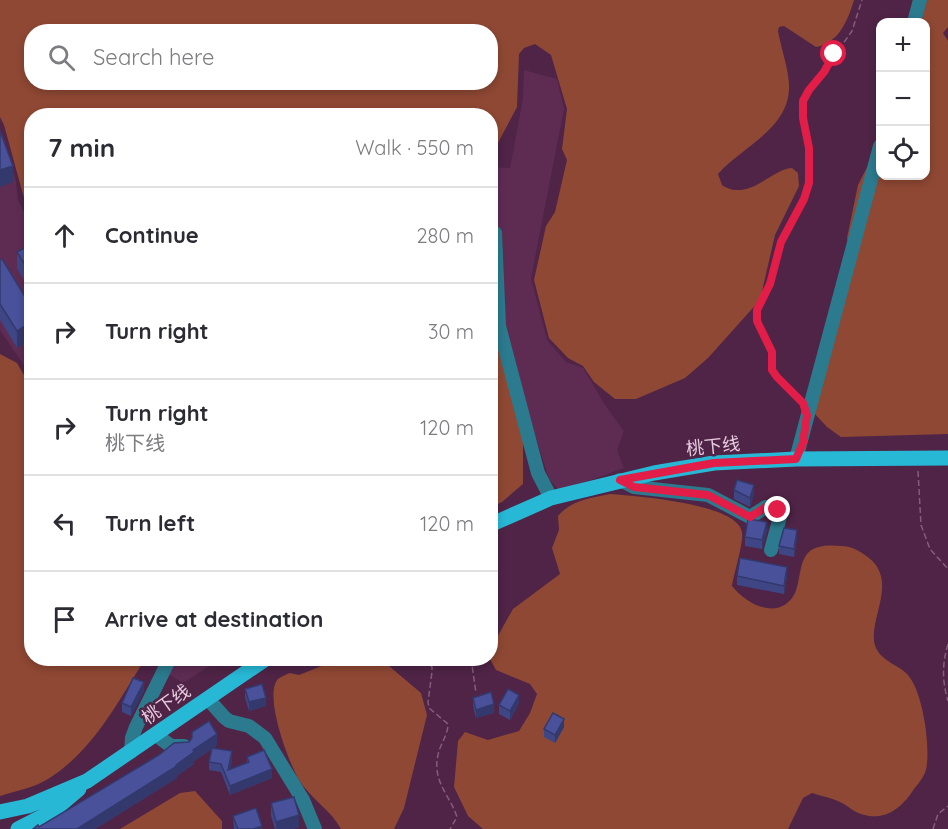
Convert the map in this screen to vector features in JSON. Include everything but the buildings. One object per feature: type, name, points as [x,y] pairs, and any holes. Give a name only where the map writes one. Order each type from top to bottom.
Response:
[{"type":"main road","name":"桃下线","points":[[498,521],[551,498],[620,480],[714,463],[796,459],[948,458]]},
{"type":"main road","name":"桃下线","points":[[87,781],[255,666]]},
{"type":"main road","points":[[0,812],[28,806],[87,781]]},
{"type":"main road","points":[[18,829],[53,811],[87,781]]},
{"type":"street","points":[[915,18],[920,0]]},
{"type":"street","points":[[796,459],[876,161]]},
{"type":"street","points":[[498,303],[499,326],[538,472],[551,498]]},
{"type":"street","points":[[620,480],[634,487],[708,495],[750,517],[766,507],[778,510],[780,516],[771,550]]},
{"type":"street","points":[[131,752],[136,727],[166,666]]},
{"type":"street","points":[[208,699],[224,717],[249,726],[265,738],[303,800],[315,829]]},
{"type":"street","points":[[156,735],[171,746],[184,746]]},
{"type":"street","points":[[34,829],[86,800]]},
{"type":"path","points":[[803,403],[772,370],[772,352],[757,321],[757,310],[770,284],[781,242],[804,199],[809,183],[809,148],[803,118],[803,101],[852,31],[862,0]]},
{"type":"path","points":[[918,458],[921,525],[930,549],[948,569]]},
{"type":"path","points":[[948,644],[943,674],[948,701]]},
{"type":"path","points":[[430,666],[429,708],[448,724],[438,754],[437,767],[444,794],[457,817],[450,829]]},
{"type":"path","points":[[472,666],[476,693]]},
{"type":"path","points":[[933,829],[938,814],[948,806]]},
{"type":"shaded area","points":[[0,0],[854,0],[849,15],[837,36],[824,45],[816,47],[784,26],[779,27],[789,80],[787,101],[782,114],[773,126],[718,174],[722,185],[730,189],[743,190],[785,169],[792,168],[798,173],[799,186],[775,235],[760,300],[708,358],[685,378],[636,399],[615,399],[594,382],[583,366],[568,358],[549,338],[534,280],[546,226],[555,212],[567,160],[562,149],[567,109],[551,55],[535,44],[524,48],[519,54],[517,107],[498,143],[498,108],[24,108],[24,198],[0,117]]},
{"type":"shaded area","points":[[927,0],[948,0],[948,27],[943,33],[948,41],[948,434],[841,437],[815,414],[830,313],[854,269],[847,238],[858,185],[876,150],[876,180],[930,180],[930,18],[922,18]]},
{"type":"shaded area","points":[[524,70],[557,79],[564,109],[531,278],[547,340],[566,362],[583,368],[624,431],[617,450],[624,468],[560,491],[549,479],[498,317],[498,167],[510,168],[523,99]]},
{"type":"shaded area","points":[[0,130],[16,182],[18,200],[24,212],[24,366],[0,330]]},
{"type":"shaded area","points":[[498,348],[504,357],[523,434],[523,484],[498,504]]},
{"type":"shaded area","points":[[0,354],[17,363],[24,375],[24,666],[141,666],[103,725],[64,768],[43,782],[0,796]]},
{"type":"shaded area","points":[[610,494],[683,503],[723,514],[736,522],[742,536],[732,586],[746,599],[764,608],[781,607],[789,602],[797,589],[804,558],[818,547],[845,546],[856,549],[869,558],[878,568],[882,579],[874,638],[876,648],[886,660],[907,674],[913,682],[924,720],[927,748],[926,770],[904,802],[885,815],[870,816],[858,813],[835,800],[812,793],[803,798],[788,829],[483,829],[468,816],[454,787],[458,741],[465,732],[488,740],[519,731],[530,713],[537,694],[530,684],[496,670],[494,666],[498,666],[498,636],[513,609],[560,574],[552,548],[559,530],[558,516],[569,506],[589,498]]},
{"type":"shaded area","points":[[156,666],[209,666],[183,683]]},
{"type":"shaded area","points":[[322,666],[389,666],[421,693],[427,715],[404,808],[394,829],[341,829],[299,780],[279,729],[275,714],[274,687],[278,679],[290,673],[299,675]]},
{"type":"shaded area","points":[[195,791],[222,821],[222,829],[120,829],[180,793]]},
{"type":"route","points":[[778,510],[766,507],[750,517],[708,495],[634,487],[620,480],[714,463],[796,459],[803,443],[807,415],[803,403],[772,370],[772,352],[757,321],[757,310],[770,284],[781,242],[804,199],[809,183],[810,161],[803,118],[803,101],[834,54]]}]
